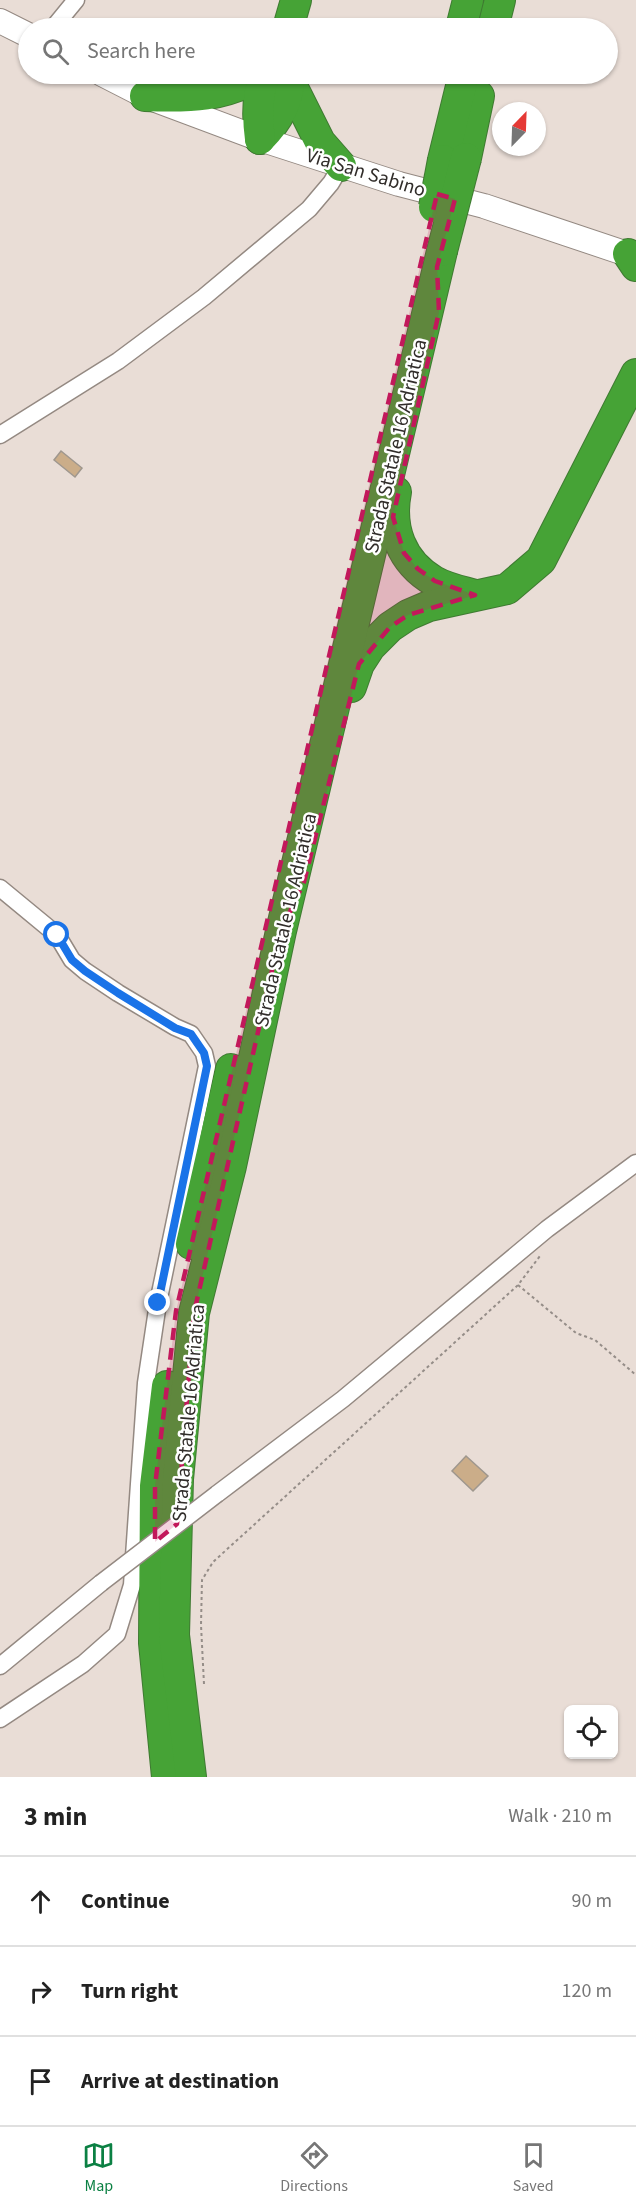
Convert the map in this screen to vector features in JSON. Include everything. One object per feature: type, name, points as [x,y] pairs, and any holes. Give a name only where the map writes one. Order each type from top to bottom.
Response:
[{"type":"highway","points":[[291,18],[296,0]]},
{"type":"highway","points":[[464,18],[468,0]]},
{"type":"highway","points":[[476,18],[481,0]]},
{"type":"highway","points":[[496,18],[500,0]]},
{"type":"highway","points":[[145,96],[182,98],[210,95],[249,84]]},
{"type":"highway","points":[[260,139],[279,116],[277,84]]},
{"type":"highway","points":[[283,84],[320,142],[341,166]]},
{"type":"highway","points":[[448,84],[443,106],[455,159]]},
{"type":"highway","name":"Strada Statale 16 Adriatica","points":[[191,1777],[174,1635],[178,1479],[194,1313],[231,1166],[281,931],[435,257],[455,159],[463,84]]},
{"type":"highway","name":"Strada Statale 16 Adriatica","points":[[455,159],[480,84]]},
{"type":"highway","points":[[435,257],[439,312],[396,495],[393,517],[396,535],[404,552],[418,569],[435,581],[475,596]]},
{"type":"highway","name":"Strada Statale 16 Adriatica","points":[[167,1777],[154,1643],[155,1486],[176,1311],[211,1154],[435,257]]},
{"type":"highway","points":[[281,931],[304,882],[351,687],[359,664],[370,647],[390,627],[408,615],[429,606],[507,589],[541,560],[636,374]]},
{"type":"street","points":[[61,18],[76,0]]},
{"type":"street","points":[[0,21],[18,30]]},
{"type":"street","name":"Via San Sabino","points":[[122,84],[145,96],[260,139],[399,184],[484,206],[633,259]]},
{"type":"street","points":[[0,435],[118,361],[204,297],[309,209],[331,183],[341,166]]},
{"type":"street","points":[[0,888],[57,935],[72,960],[85,971],[175,1028],[191,1034],[204,1053],[207,1066],[158,1303],[147,1371],[132,1585],[123,1617],[117,1634],[83,1664],[0,1719]]},
{"type":"street","points":[[0,1666],[101,1583],[343,1399],[547,1229],[636,1163]]},
{"type":"path","points":[[204,1683],[201,1625],[202,1580],[213,1562],[518,1285],[548,1246],[547,1229]]},
{"type":"path","points":[[518,1285],[576,1333],[595,1340],[636,1375]]},
{"type":"highlighted area","points":[[437,194],[455,199],[437,267],[439,312],[393,517],[404,553],[418,569],[435,581],[475,595],[408,615],[390,627],[359,664],[304,882],[281,931],[194,1313],[177,1524],[155,1542],[155,1486],[176,1311]]},
{"type":"building","points":[[61,451],[82,468],[75,477],[54,460]]},
{"type":"building","points":[[466,1456],[488,1476],[473,1491],[452,1471]]},
{"type":"route","points":[[57,935],[72,960],[85,971],[175,1028],[191,1034],[204,1053],[207,1066],[158,1303]]}]
